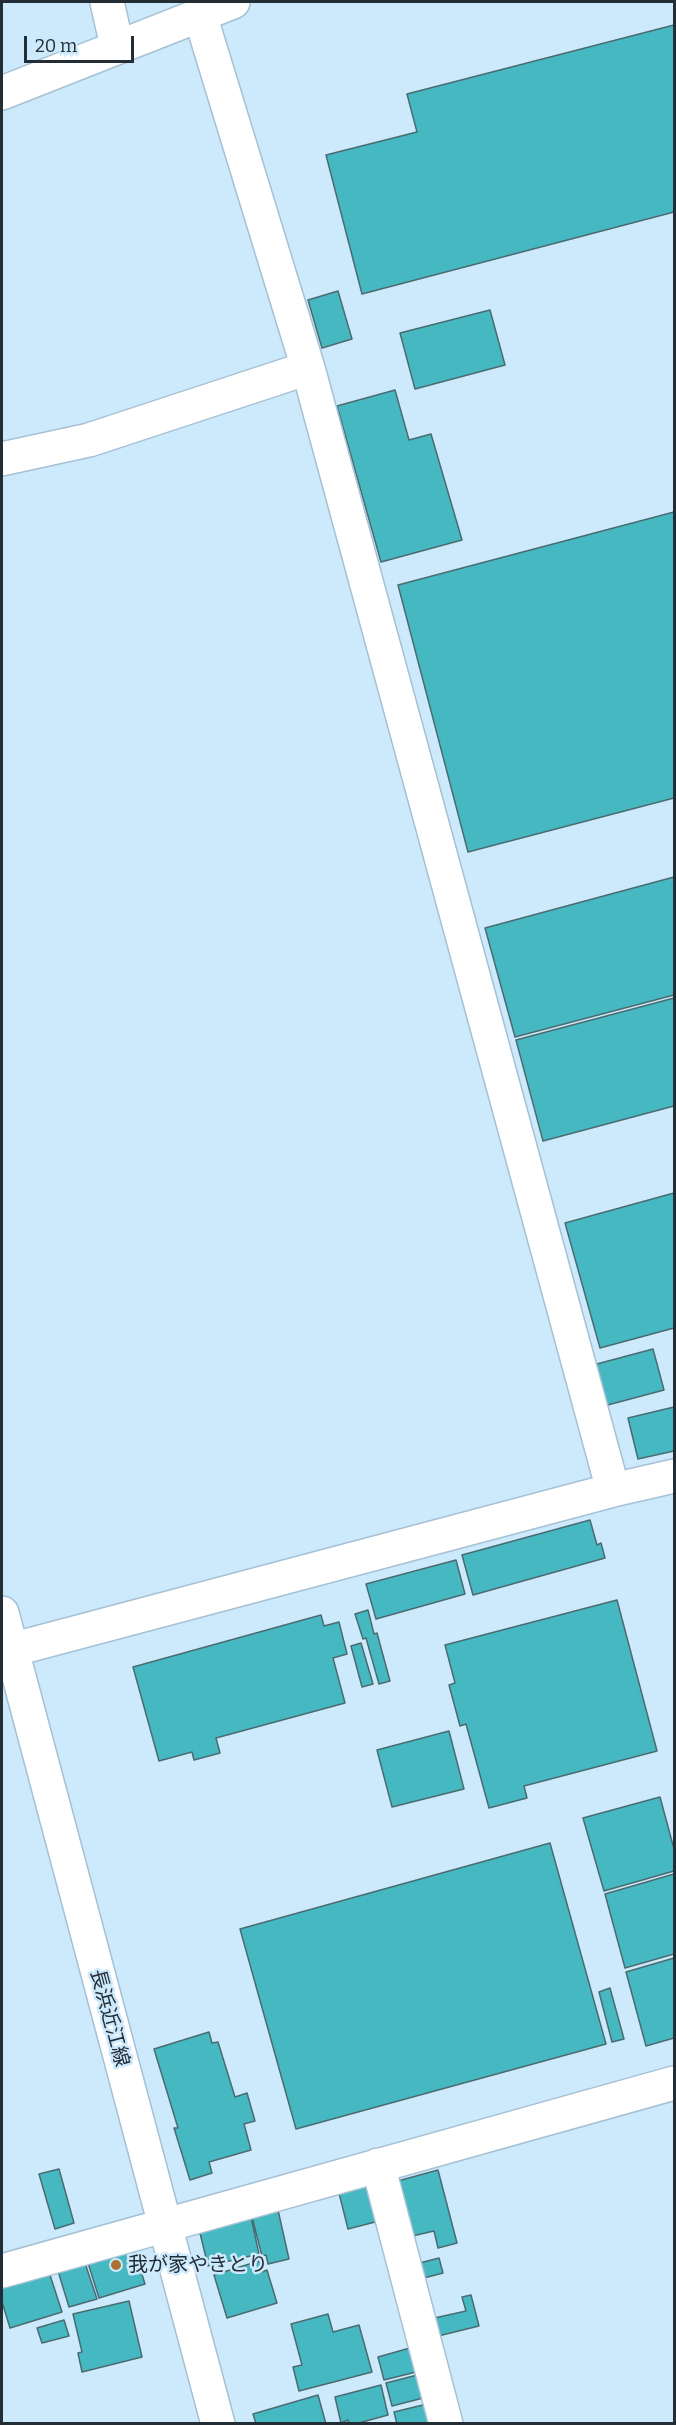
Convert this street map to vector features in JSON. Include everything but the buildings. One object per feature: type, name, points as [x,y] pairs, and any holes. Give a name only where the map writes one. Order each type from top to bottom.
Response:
[{"type":"street","points":[[107,2],[117,46]]},
{"type":"street","points":[[2,93],[233,2]]},
{"type":"street","points":[[200,15],[308,368],[613,1490]]},
{"type":"street","points":[[2,459],[89,440],[308,368]]},
{"type":"street","points":[[11,1650],[613,1490],[675,1476]]},
{"type":"street","name":"長浜近江線","points":[[2,1613],[218,2424]]},
{"type":"street","points":[[2,2271],[675,2083]]},
{"type":"street","points":[[378,2165],[446,2424]]},
{"type":"place","name":"我が家やきとり","points":[[116,2265]]}]
